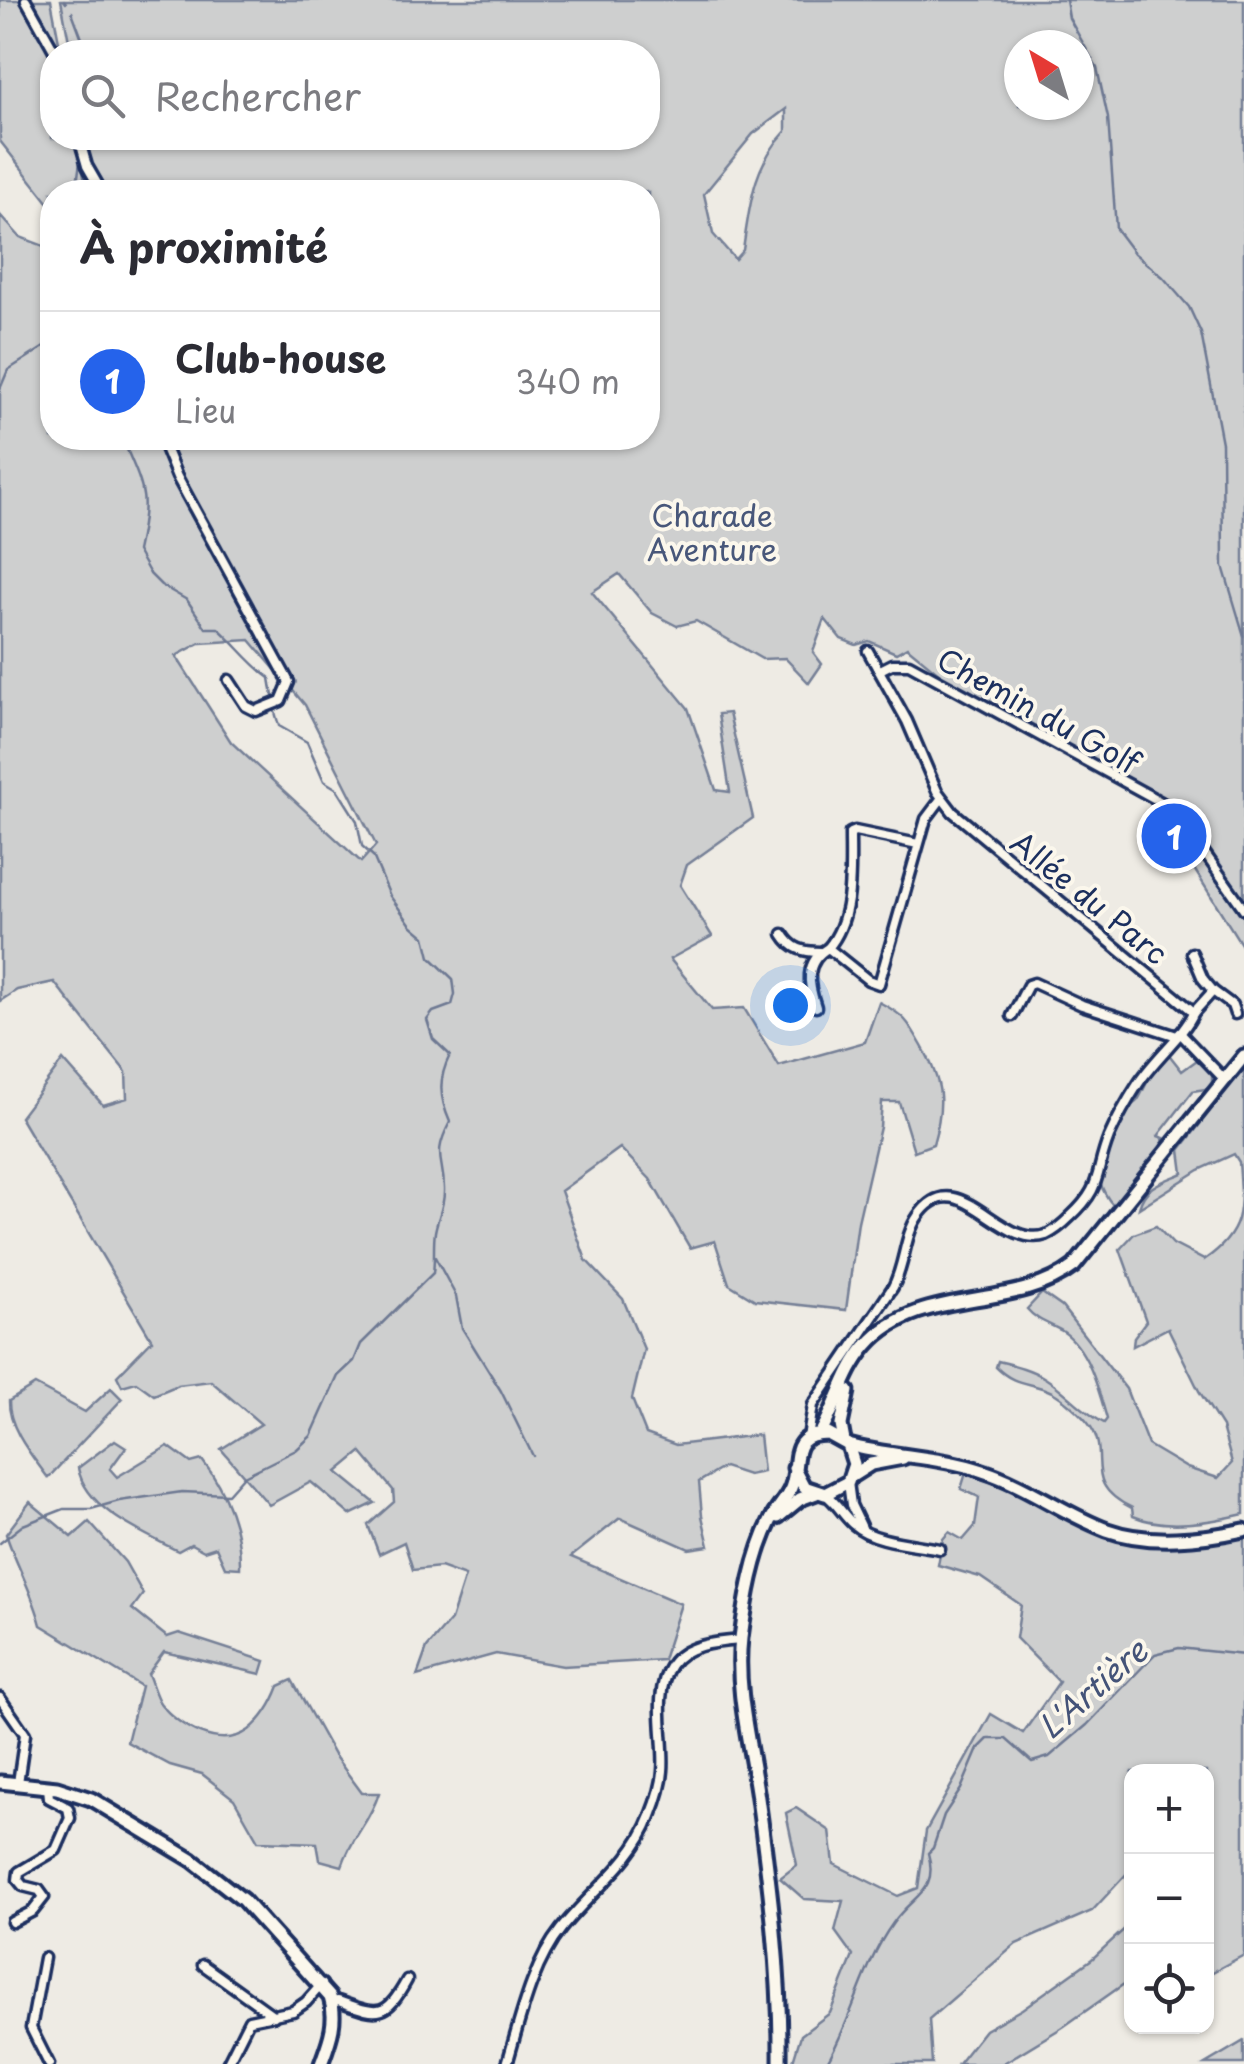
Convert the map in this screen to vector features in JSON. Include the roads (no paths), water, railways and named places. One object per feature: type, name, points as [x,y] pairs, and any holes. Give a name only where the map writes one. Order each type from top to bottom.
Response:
[{"type":"street","points":[[26,0],[48,40]]},
{"type":"street","points":[[82,150],[95,180]]},
{"type":"street","points":[[165,450],[289,682],[281,701],[256,710],[246,706],[229,680]]},
{"type":"street","points":[[783,934],[790,945],[806,952],[824,950],[879,984],[926,819],[941,799],[907,721],[868,652]]},
{"type":"street","name":"Chemin du Golf","points":[[880,670],[892,664],[908,664],[1160,802],[1180,818],[1244,909]]},
{"type":"street","name":"Allée du Parc","points":[[941,799],[1194,1012]]},
{"type":"street","points":[[816,1007],[808,978],[811,966],[834,940],[846,904],[851,880],[850,834],[856,831],[918,844]]},
{"type":"street","points":[[1192,953],[1203,979],[1213,992],[1232,1005],[1235,1014]]},
{"type":"street","points":[[1012,1016],[1028,985],[1034,983],[1082,1005],[1179,1034],[1225,1080]]},
{"type":"street","points":[[814,1436],[812,1409],[858,1334],[893,1287],[913,1225],[925,1208],[943,1199],[960,1199],[975,1205],[1018,1236],[1040,1236],[1054,1230],[1093,1194],[1116,1121],[1150,1066],[1213,992]]},
{"type":"street","points":[[780,2064],[775,1935],[744,1699],[741,1640],[757,1554],[790,1492],[797,1451],[814,1436],[836,1404],[857,1358],[884,1329],[919,1311],[1009,1294],[1058,1278],[1084,1256],[1244,1056]]},
{"type":"street","points":[[857,1358],[843,1410],[846,1443],[854,1464],[851,1504],[864,1532]]},
{"type":"street","points":[[814,1436],[836,1436],[846,1443],[961,1464],[1004,1478],[1115,1532],[1182,1537],[1244,1530]]},
{"type":"street","points":[[766,1532],[784,1510],[800,1499],[850,1479],[871,1464],[930,1458]]},
{"type":"street","points":[[794,1468],[804,1487],[836,1502],[849,1521],[864,1532],[940,1550]]},
{"type":"street","points":[[507,2064],[540,1966],[553,1941],[624,1862],[650,1819],[662,1782],[663,1690],[669,1669],[694,1648],[741,1640]]},
{"type":"street","points":[[0,1698],[25,1734],[18,1783]]},
{"type":"street","points":[[0,1782],[48,1786],[91,1799],[202,1868],[243,1900],[322,1984],[332,2002],[332,2032],[321,2064]]},
{"type":"street","points":[[12,1922],[36,1908],[44,1897],[41,1890],[23,1886],[18,1880],[19,1872],[56,1850],[70,1818],[68,1808],[49,1798],[48,1786]]},
{"type":"street","points":[[44,1958],[32,2031],[49,2064]]},
{"type":"street","points":[[203,1965],[274,2016]]},
{"type":"street","points":[[332,2002],[376,2014],[385,2012],[408,1980]]},
{"type":"street","points":[[227,2064],[246,2022],[302,2006],[322,1984]]},
{"type":"waterway","points":[[1066,0],[1069,18],[1097,68],[1108,118],[1116,229],[1134,253],[1163,277],[1189,307],[1201,333],[1222,443],[1223,566],[1244,636]]},
{"type":"waterway","points":[[72,12],[82,40]]},
{"type":"waterway","points":[[78,180],[81,154]]},
{"type":"waterway","points":[[0,389],[8,370],[40,350]]},
{"type":"waterway","points":[[127,450],[143,493],[137,551],[150,574],[187,600],[206,628],[218,628],[270,678],[273,696]]},
{"type":"waterway","points":[[0,1543],[23,1525],[64,1509],[91,1509],[182,1492],[228,1494],[244,1476],[296,1450],[311,1436],[338,1376],[354,1361],[361,1344],[433,1273],[435,1232],[444,1197],[440,1151],[450,1122],[442,1080],[450,1055],[433,1039],[427,1020],[433,1012],[452,1005],[453,979],[430,957],[425,937],[390,896],[373,856],[362,846],[357,821],[337,789],[324,781],[307,742],[279,726],[275,712]]},
{"type":"waterway","points":[[435,1257],[456,1296],[462,1328],[501,1391],[533,1456]]},
{"type":"waterway","name":"L'Artière","points":[[826,2064],[882,1940],[927,1885],[928,1853],[978,1749],[988,1739],[1006,1739],[1032,1762],[1049,1757],[1087,1725],[1155,1654],[1179,1648],[1244,1655]]},
{"type":"place","name":"Club-house","points":[[1174,836]]},
{"type":"park label","name":"Charade Aventure","points":[[712,531]]}]
